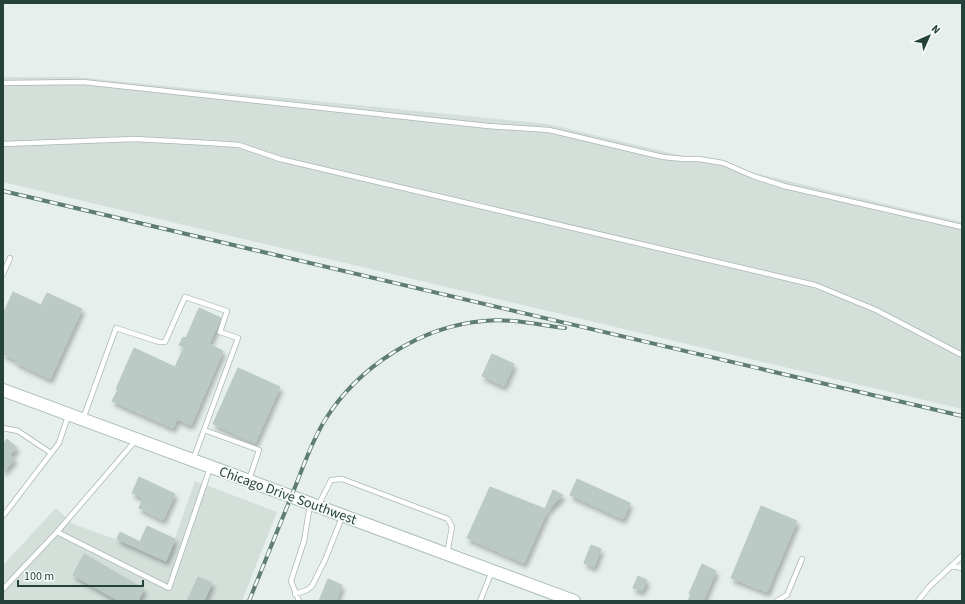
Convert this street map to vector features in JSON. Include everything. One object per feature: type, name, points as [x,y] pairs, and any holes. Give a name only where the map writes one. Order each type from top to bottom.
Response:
[{"type":"main road","name":"Chicago Drive Southwest","points":[[3,390],[249,480],[567,600]]},
{"type":"lane","points":[[3,83],[83,82],[480,125],[549,130],[663,157],[699,159],[723,163],[753,176],[784,186],[962,227]]},
{"type":"lane","points":[[3,144],[135,139],[239,145],[280,159],[815,285],[876,310],[962,355]]},
{"type":"lane","points":[[3,274],[10,258]]},
{"type":"lane","points":[[83,419],[116,328],[159,342],[165,342],[185,297],[227,311],[220,332],[238,338],[193,460]]},
{"type":"lane","points":[[3,516],[59,443],[69,414]]},
{"type":"lane","points":[[3,428],[18,430],[51,453]]},
{"type":"lane","points":[[204,430],[260,450],[249,480]]},
{"type":"lane","points":[[3,588],[57,532],[136,439]]},
{"type":"lane","points":[[57,532],[170,588],[210,466]]},
{"type":"lane","points":[[299,601],[291,581],[314,505],[330,480],[342,480],[448,519],[452,527],[447,554]]},
{"type":"lane","points":[[295,594],[307,590],[312,586],[325,560],[342,515]]},
{"type":"lane","points":[[918,601],[929,587],[962,556]]},
{"type":"lane","points":[[778,601],[787,595],[802,560]]},
{"type":"lane","points":[[951,566],[962,568]]},
{"type":"lane","points":[[480,601],[492,571]]},
{"type":"shaded area","points":[[3,77],[76,77],[548,124],[962,222],[962,409],[3,182]]},
{"type":"shaded area","points":[[195,481],[277,512],[242,601],[3,601],[3,565],[56,508],[73,524],[168,558]]},
{"type":"building","points":[[13,292],[41,305],[47,293],[82,309],[50,379],[15,362],[16,360],[3,354],[3,314]]},
{"type":"building","points":[[199,308],[221,318],[209,344],[223,351],[191,425],[177,419],[173,428],[112,401],[118,390],[116,389],[134,348],[175,367],[184,347],[179,345],[183,337],[186,338]]},
{"type":"building","points":[[492,354],[514,364],[504,386],[482,376]]},
{"type":"building","points":[[238,368],[280,387],[255,443],[213,424]]},
{"type":"building","points":[[7,439],[17,448],[10,455],[15,459],[3,472],[3,444]]},
{"type":"building","points":[[139,477],[175,494],[163,520],[139,508],[143,498],[132,493]]},
{"type":"building","points":[[577,479],[630,503],[623,519],[570,495]]},
{"type":"building","points":[[490,487],[545,509],[553,490],[563,495],[547,511],[524,563],[467,538]]},
{"type":"building","points":[[761,506],[797,521],[767,592],[731,578]]},
{"type":"building","points":[[147,526],[175,539],[166,561],[117,539],[120,532],[140,542]]},
{"type":"building","points":[[591,545],[601,549],[594,567],[584,563]]},
{"type":"building","points":[[84,554],[144,589],[138,601],[119,601],[73,575]]},
{"type":"building","points":[[702,564],[716,571],[703,601],[688,601],[691,595],[689,594]]},
{"type":"building","points":[[638,576],[647,580],[642,591],[633,588]]},
{"type":"building","points":[[198,577],[212,583],[204,601],[187,601]]},
{"type":"building","points":[[328,579],[342,585],[336,601],[319,601]]},
{"type":"railway","points":[[3,191],[962,416]]},
{"type":"railway","points":[[249,601],[315,438],[325,420],[339,401],[355,383],[373,367],[393,352],[415,341],[437,331],[460,325],[484,321],[504,320],[565,328]]}]
